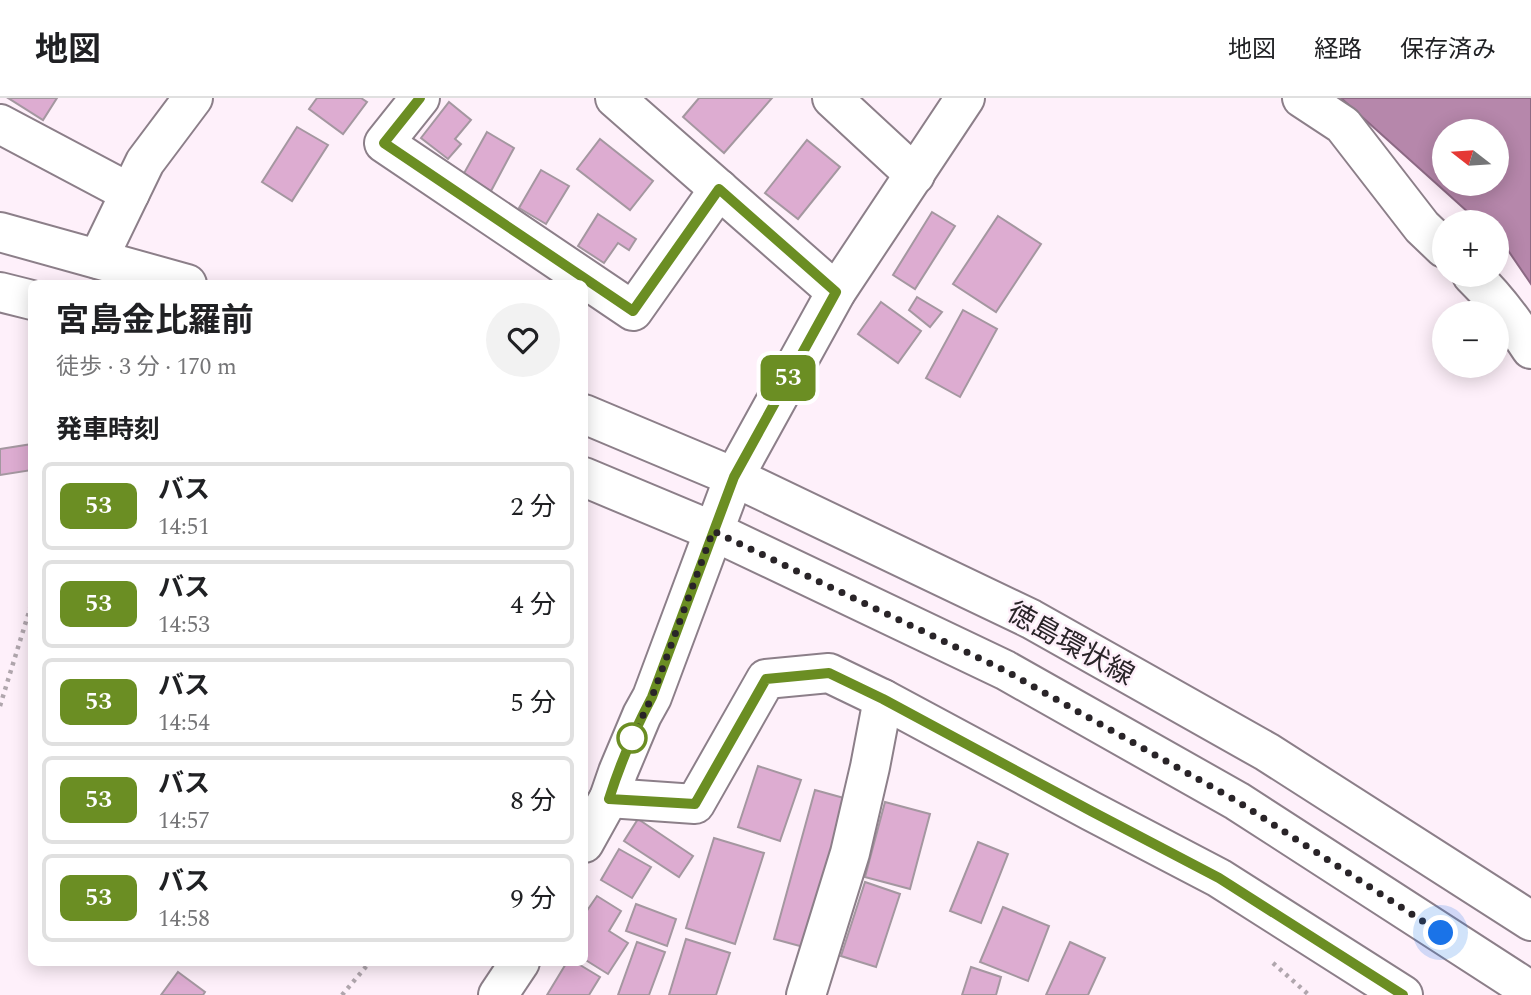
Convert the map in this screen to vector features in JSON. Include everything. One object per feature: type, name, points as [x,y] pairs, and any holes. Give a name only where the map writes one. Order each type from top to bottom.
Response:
[{"type":"street","points":[[420,98],[384,143],[587,280]]},
{"type":"street","points":[[615,98],[836,292]]},
{"type":"street","points":[[832,98],[915,175]]},
{"type":"street","points":[[588,836],[609,799],[642,715],[652,697],[734,477],[836,292],[965,98]]},
{"type":"street","points":[[1301,98],[1343,125],[1432,237]]},
{"type":"street","points":[[98,259],[145,162],[182,101]]},
{"type":"street","points":[[0,124],[130,193]]},
{"type":"street","points":[[588,281],[633,311],[719,189]]},
{"type":"street","points":[[0,232],[173,280]]},
{"type":"street","points":[[1485,287],[1531,349]]},
{"type":"street","points":[[0,292],[28,299]]},
{"type":"street","name":"徳島環状線","points":[[588,416],[734,477],[1031,619],[1267,752],[1531,921]]},
{"type":"street","name":"徳島環状線","points":[[588,479],[713,531],[1004,670],[1237,801],[1531,991]]},
{"type":"street","points":[[609,799],[695,804],[766,679],[829,673],[883,699],[1219,878],[1403,995]]},
{"type":"street","points":[[806,995],[850,853],[883,699]]},
{"type":"street","points":[[498,995],[517,966]]},
{"type":"path","points":[[0,706],[28,615]]},
{"type":"path","points":[[342,995],[367,966]]},
{"type":"shaded area","points":[[1341,98],[1531,98],[1531,284],[1509,252],[1509,210],[1466,210],[1450,196],[1509,196],[1509,119],[1432,119],[1432,180]]},
{"type":"building","points":[[8,98],[57,98],[43,120]]},
{"type":"building","points":[[317,98],[361,98],[367,102],[343,134],[309,109]]},
{"type":"building","points":[[699,98],[772,98],[724,153],[683,117]]},
{"type":"building","points":[[449,102],[471,120],[455,139],[461,144],[448,159],[421,138]]},
{"type":"building","points":[[297,127],[328,145],[292,201],[262,182]]},
{"type":"building","points":[[487,132],[514,148],[491,191],[463,175]]},
{"type":"building","points":[[600,139],[653,181],[630,210],[577,169]]},
{"type":"building","points":[[807,140],[840,167],[798,219],[765,193]]},
{"type":"building","points":[[541,170],[569,186],[546,224],[519,208]]},
{"type":"building","points":[[932,212],[955,226],[915,289],[893,275]]},
{"type":"building","points":[[598,214],[636,239],[629,250],[618,243],[604,263],[578,246]]},
{"type":"building","points":[[998,216],[1041,244],[996,312],[953,284]]},
{"type":"building","points":[[917,297],[942,312],[930,327],[909,310]]},
{"type":"building","points":[[881,302],[921,331],[898,363],[858,334]]},
{"type":"building","points":[[963,310],[997,329],[960,397],[926,378]]},
{"type":"building","points":[[28,445],[28,471],[0,475],[0,449]]},
{"type":"building","points":[[758,766],[801,780],[780,841],[738,827]]},
{"type":"building","points":[[815,790],[851,800],[811,949],[774,939]]},
{"type":"building","points":[[885,802],[930,814],[910,889],[865,877]]},
{"type":"building","points":[[638,819],[693,856],[679,877],[624,841]]},
{"type":"building","points":[[714,838],[764,853],[735,944],[686,928]]},
{"type":"building","points":[[978,842],[1008,854],[981,923],[950,911]]},
{"type":"building","points":[[619,849],[651,867],[632,898],[601,880]]},
{"type":"building","points":[[865,882],[900,894],[876,967],[841,956]]},
{"type":"building","points":[[597,896],[621,911],[609,931],[628,943],[608,974],[588,962],[588,909]]},
{"type":"building","points":[[636,904],[676,919],[667,946],[626,931]]},
{"type":"building","points":[[1003,907],[1049,926],[1028,981],[980,962]]},
{"type":"building","points":[[686,939],[730,953],[716,995],[669,995]]},
{"type":"building","points":[[637,942],[665,952],[649,995],[618,995]]},
{"type":"building","points":[[1070,942],[1105,958],[1088,995],[1046,995]]},
{"type":"building","points":[[565,966],[582,966],[600,977],[589,995],[547,995]]},
{"type":"building","points":[[971,967],[1001,977],[996,995],[962,995]]},
{"type":"building","points":[[178,972],[205,992],[203,995],[161,995]]},
{"type":"bus line","name":"53","points":[[420,98],[384,143],[587,280]]},
{"type":"bus line","name":"53","points":[[588,281],[633,311],[719,189],[836,292],[734,477],[652,697],[642,715],[609,799],[695,804],[766,679],[829,673],[883,699],[1219,878],[1403,995]]},
{"type":"route","points":[[632,738],[652,697],[713,531],[1004,670],[1237,801],[1441,933]]}]
